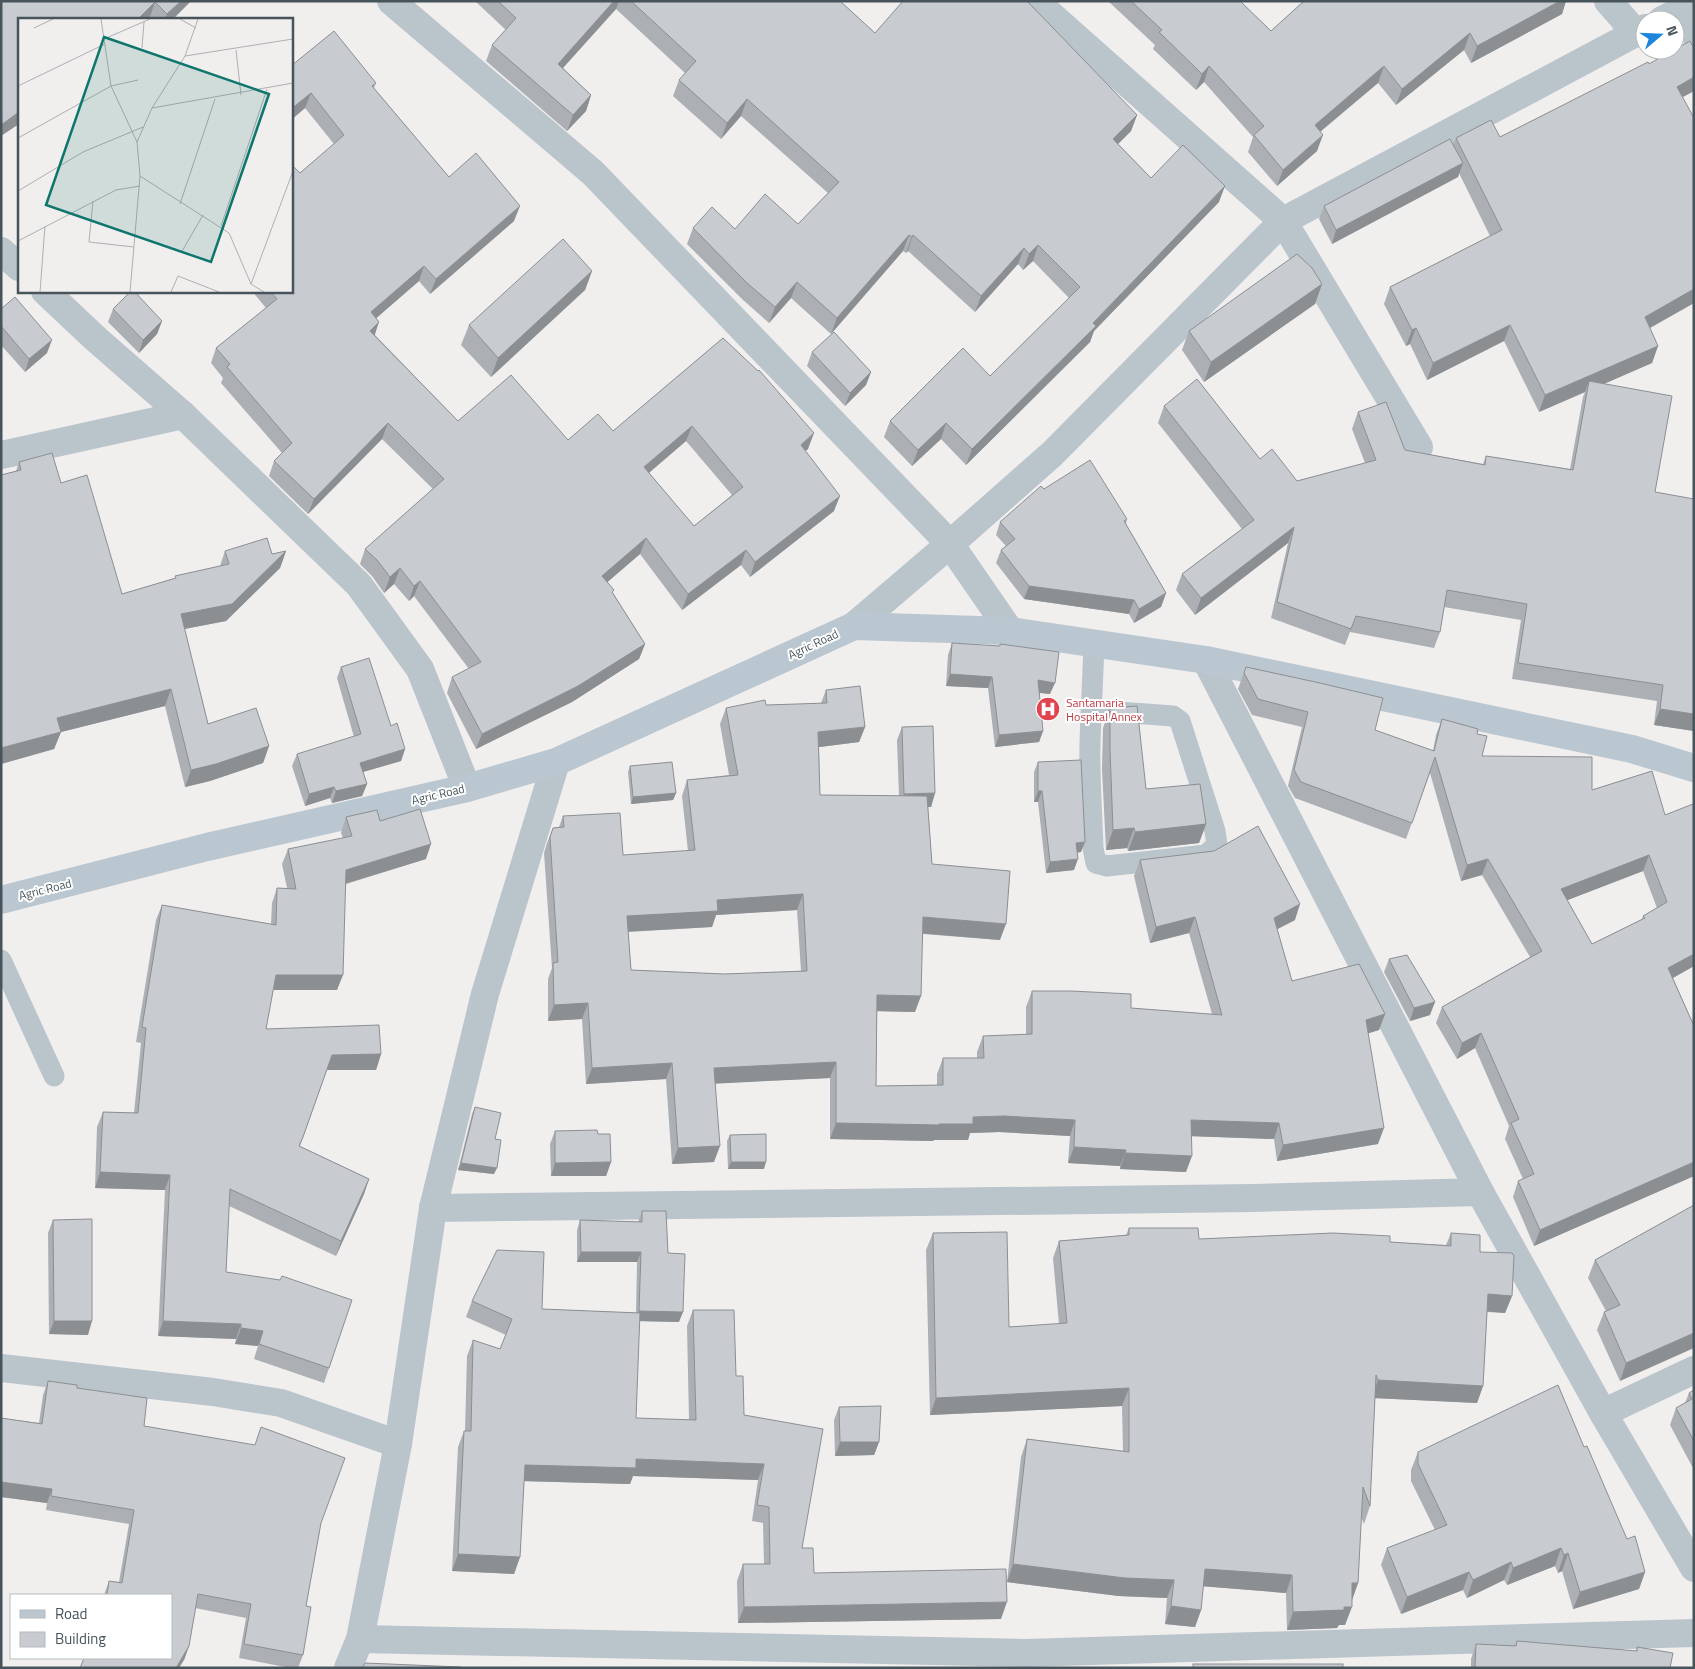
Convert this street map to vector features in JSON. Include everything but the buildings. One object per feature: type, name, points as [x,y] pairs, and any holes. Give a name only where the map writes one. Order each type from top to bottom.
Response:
[{"type":"street","points":[[391,1],[593,173],[950,544],[1010,631]]},
{"type":"street","points":[[1035,1],[1283,221],[1419,447]]},
{"type":"street","points":[[1608,1],[1635,25]]},
{"type":"street","points":[[854,626],[1052,454],[1283,221],[1635,33]]},
{"type":"street","points":[[1,251],[18,266]]},
{"type":"street","points":[[45,292],[183,415],[360,586],[420,669],[467,788]]},
{"type":"street","points":[[1,455],[183,415]]},
{"type":"street","points":[[854,626],[1010,631],[1206,660],[1632,749],[1694,768]]},
{"type":"street","name":"Agric Road","points":[[1,900],[207,847],[467,788],[556,762],[854,626]]},
{"type":"street","points":[[1206,660],[1480,1192],[1603,1413],[1694,1568]]},
{"type":"street","points":[[348,1668],[360,1639],[398,1444],[433,1208],[486,994],[556,762]]},
{"type":"street","points":[[433,1208],[1254,1198],[1480,1192]]},
{"type":"street","points":[[1,1368],[213,1392],[282,1403],[398,1444]]},
{"type":"street","points":[[1603,1413],[1694,1370]]},
{"type":"street","points":[[360,1639],[1025,1653],[1694,1633]]},
{"type":"lane","points":[[1091,710],[1173,716],[1180,721],[1215,831],[1217,845],[1206,855],[1107,866],[1096,863],[1093,848],[1091,773],[1091,710],[1094,642]]},
{"type":"lane","points":[[1,960],[54,1076]]},
{"type":"place","name":"Santamaria Hospital Annex","points":[[1048,709]]}]
